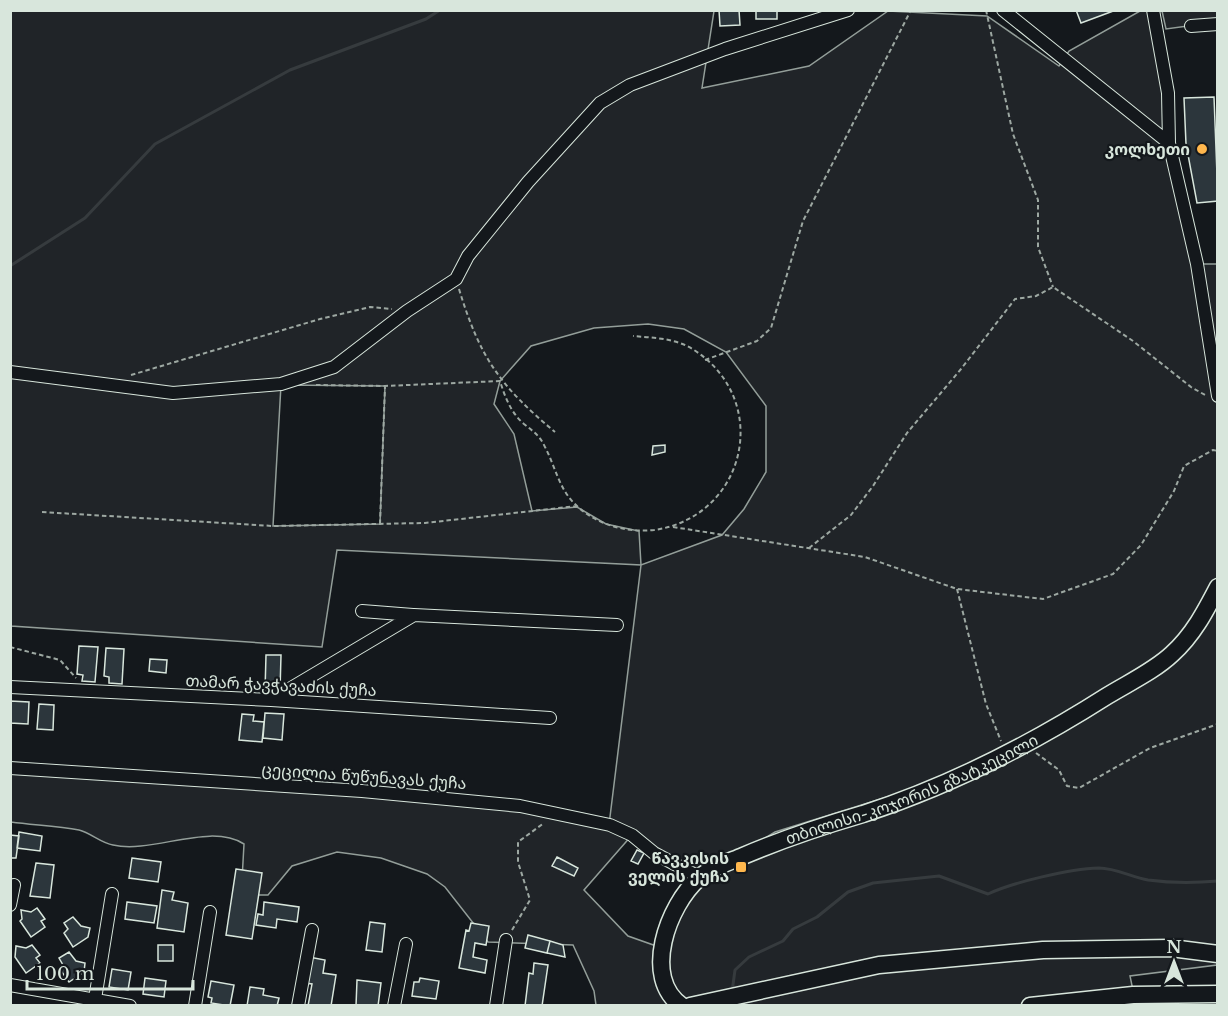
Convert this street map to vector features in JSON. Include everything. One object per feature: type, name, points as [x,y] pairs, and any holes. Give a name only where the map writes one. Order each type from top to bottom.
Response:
[{"type":"main road","name":"თბილისი-კოჯორის გზატკეცილი","points":[[682,1005],[675,1001],[664,984],[662,948],[669,920],[678,901],[699,877],[724,864],[803,832],[921,794],[1007,754],[1054,729],[1172,655],[1198,624],[1218,587]]},
{"type":"main road","points":[[690,1005],[752,990],[879,966],[1043,950],[1171,948],[1218,954]]},
{"type":"main road","points":[[1030,1005],[1133,995],[1218,994]]},
{"type":"street","points":[[10,372],[173,393],[281,384],[334,367],[406,311],[456,279],[468,256],[528,182],[600,104],[640,81],[725,49],[849,10]]},
{"type":"street","points":[[1003,10],[1169,143]]},
{"type":"street","points":[[1153,10],[1168,93],[1169,143],[1197,264],[1213,396]]},
{"type":"street","points":[[1191,27],[1218,24]]},
{"type":"street","points":[[362,611],[617,625]]},
{"type":"street","points":[[271,700],[414,615]]},
{"type":"street","name":"თამარ ჭავჭავაძის ქუჩა","points":[[10,687],[271,700],[550,718]]},
{"type":"street","name":"ცეცილია წუწუნავას ქუჩა","points":[[10,768],[448,798],[520,806],[610,825],[632,835],[654,853],[699,877]]},
{"type":"street","points":[[10,905],[14,885]]},
{"type":"street","points":[[95,999],[112,894]]},
{"type":"street","points":[[195,1005],[210,912]]},
{"type":"street","points":[[298,1005],[312,930]]},
{"type":"street","points":[[496,1005],[506,940]]},
{"type":"street","points":[[394,1005],[406,944]]},
{"type":"street","points":[[10,985],[130,1005]]},
{"type":"path","points":[[705,360],[757,341],[771,328],[802,221],[911,10]]},
{"type":"path","points":[[986,10],[1013,134],[1038,200],[1038,247],[1053,287],[1133,341],[1191,387],[1213,396]]},
{"type":"path","points":[[456,279],[472,333],[500,381],[524,407],[555,432]]},
{"type":"path","points":[[809,548],[851,515],[873,486],[907,433],[961,369],[1015,299],[1036,296],[1053,287]]},
{"type":"path","points":[[127,377],[320,319],[370,307],[406,311]]},
{"type":"path","points":[[633,336],[664,338],[693,350],[717,370],[734,396],[741,427],[738,458],[726,487],[703,512],[673,527]]},
{"type":"path","points":[[316,385],[385,386],[500,381]]},
{"type":"path","points":[[500,381],[505,397],[514,413],[537,432],[546,448],[557,480],[578,507],[606,524],[639,531],[673,527],[865,557],[957,589],[1043,599],[1113,574],[1142,545],[1174,491],[1184,465],[1213,450],[1218,452]]},
{"type":"path","points":[[380,524],[385,386]]},
{"type":"path","points":[[42,512],[273,526],[425,523],[578,507]]},
{"type":"path","points":[[957,589],[986,704],[1007,754]]},
{"type":"path","points":[[10,647],[60,660],[87,692]]},
{"type":"path","points":[[1029,742],[1040,758],[1059,770],[1067,786],[1078,788],[1150,748],[1218,724]]},
{"type":"path","points":[[506,940],[530,900],[518,862],[518,842],[555,814]]},
{"type":"shaded area","points":[[10,11],[714,11],[702,88],[809,66],[888,11],[987,16],[1059,66],[1069,51],[1140,11],[1153,11],[1169,143],[1197,264],[1217,264],[1217,965],[1130,976],[1136,1005],[731,1005],[750,992],[729,1005],[596,1005],[594,991],[573,945],[488,942],[445,887],[427,874],[381,858],[337,852],[292,866],[268,895],[248,895],[242,880],[244,844],[230,838],[198,837],[129,847],[109,844],[79,830],[11,822],[11,768],[448,798],[609,825],[641,565],[337,550],[322,647],[11,626]],"holes":[[[648,324],[684,329],[726,352],[766,406],[766,472],[744,509],[722,535],[641,565],[639,531],[606,524],[577,507],[532,511],[514,434],[494,404],[500,381],[531,346],[594,328]],[[281,385],[385,386],[380,524],[273,526]],[[900,793],[724,863],[775,832]],[[632,835],[699,878],[662,948],[628,936],[584,890]]]},
{"type":"shaded area","points":[[1162,11],[1217,11],[1217,22],[1166,29]]},
{"type":"building","points":[[719,10],[739,10],[740,25],[720,26]]},
{"type":"building","points":[[756,10],[777,10],[777,19],[756,19]]},
{"type":"building","points":[[1076,10],[1116,10],[1081,23]]},
{"type":"building","name":"კოლხეთი","points":[[1214,97],[1218,201],[1197,203],[1186,144],[1184,98]]},
{"type":"building","points":[[665,445],[665,452],[652,455],[653,446]]},
{"type":"building","points":[[79,646],[98,647],[95,682],[82,681],[83,675],[77,674]]},
{"type":"building","points":[[106,648],[124,649],[122,684],[109,683],[109,677],[104,676]]},
{"type":"building","points":[[266,655],[281,655],[280,691],[265,691]]},
{"type":"building","points":[[150,659],[167,660],[166,673],[149,671]]},
{"type":"building","points":[[10,701],[29,702],[28,724],[10,723]]},
{"type":"building","points":[[39,704],[54,705],[53,730],[37,729]]},
{"type":"building","points":[[265,713],[284,714],[282,740],[263,738]]},
{"type":"building","points":[[242,714],[254,715],[253,721],[264,722],[262,742],[239,740]]},
{"type":"building","points":[[19,832],[42,836],[40,851],[17,848]]},
{"type":"building","points":[[10,835],[19,836],[16,858],[10,858]]},
{"type":"building","points":[[637,850],[644,853],[638,864],[631,861]]},
{"type":"building","points":[[557,857],[578,868],[574,876],[552,866]]},
{"type":"building","points":[[132,858],[161,862],[158,882],[129,878]]},
{"type":"building","points":[[36,863],[54,865],[50,898],[30,896]]},
{"type":"building","points":[[236,869],[262,873],[252,939],[226,935]]},
{"type":"building","points":[[162,890],[174,892],[172,900],[188,903],[184,932],[157,928]]},
{"type":"building","points":[[127,902],[157,906],[154,923],[125,919]]},
{"type":"building","points":[[264,902],[299,907],[297,922],[277,919],[276,928],[256,925],[258,914],[263,915]]},
{"type":"building","points":[[37,908],[45,919],[41,921],[45,927],[31,937],[20,921],[22,919],[21,910],[31,912]]},
{"type":"building","points":[[73,917],[81,926],[90,928],[88,937],[73,947],[64,933],[68,929],[64,923]]},
{"type":"building","points":[[370,922],[385,924],[382,952],[366,950]]},
{"type":"building","points":[[471,923],[489,926],[486,945],[475,943],[473,957],[487,960],[485,973],[459,968],[466,930],[469,931]]},
{"type":"building","points":[[528,935],[550,941],[547,953],[525,948]]},
{"type":"building","points":[[550,941],[563,945],[565,957],[547,953]]},
{"type":"building","points":[[32,945],[40,955],[36,958],[40,963],[26,973],[15,957],[16,946],[26,948]]},
{"type":"building","points":[[158,945],[173,945],[173,961],[158,961]]},
{"type":"building","points":[[69,952],[76,961],[85,963],[84,972],[69,982],[59,968],[63,965],[59,958]]},
{"type":"building","points":[[309,957],[325,960],[323,973],[336,975],[331,1006],[308,1006],[312,984],[305,983]]},
{"type":"building","points":[[534,963],[548,965],[542,1006],[525,1006],[529,973],[533,974]]},
{"type":"building","points":[[112,969],[131,972],[128,990],[109,987]]},
{"type":"building","points":[[145,978],[166,981],[164,997],[143,994]]},
{"type":"building","points":[[420,978],[439,981],[436,999],[412,996],[414,982],[419,982]]},
{"type":"building","points":[[357,980],[381,983],[378,1006],[356,1006]]},
{"type":"building","points":[[211,981],[234,985],[230,1006],[211,1003],[212,998],[208,997]]},
{"type":"building","points":[[250,987],[264,989],[263,995],[279,998],[277,1006],[247,1006]]},
{"type":"waterway","points":[[10,266],[85,218],[155,144],[290,70],[426,19],[440,10]]},
{"type":"waterway","points":[[732,992],[735,970],[749,957],[783,941],[793,929],[817,917],[848,892],[873,883],[939,876],[988,894],[1042,877],[1099,868],[1156,881],[1218,881]]},
{"type":"place","name":"კოლხეთი","points":[[1202,149]]},
{"type":"place","name":"წავკისის ველის ქუჩა","points":[[741,867]]}]
